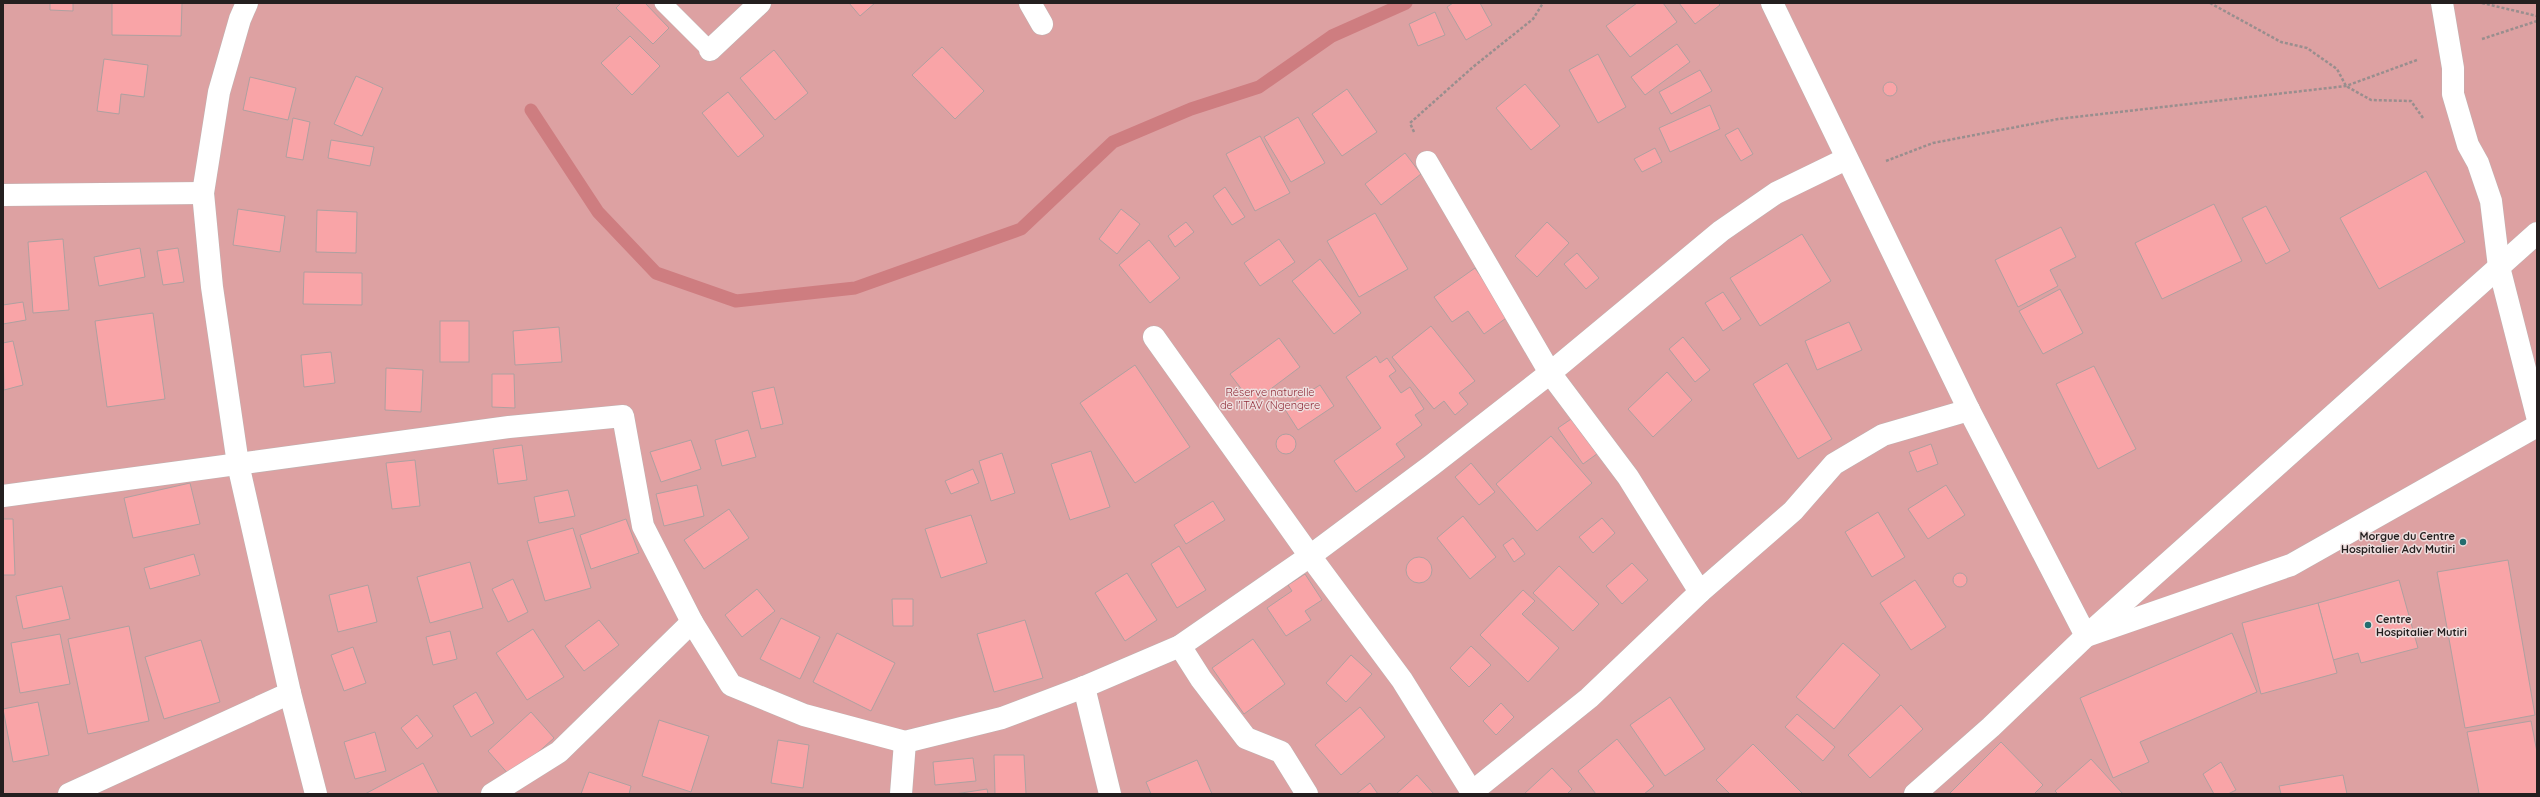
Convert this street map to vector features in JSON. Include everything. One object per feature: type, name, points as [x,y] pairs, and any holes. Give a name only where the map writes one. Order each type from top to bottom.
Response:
[{"type":"street","points":[[247,3],[240,19],[219,92],[202,193],[212,287],[238,464],[290,693],[316,794]]},
{"type":"street","points":[[710,50],[760,3]]},
{"type":"street","points":[[1030,3],[1042,24]]},
{"type":"street","points":[[1772,3],[1846,159],[1969,410],[2086,636]]},
{"type":"street","points":[[2442,3],[2453,68],[2453,94],[2468,145],[2478,163],[2491,201],[2499,267],[2537,416]]},
{"type":"street","points":[[3,496],[509,427],[623,416],[643,526],[692,622],[731,685],[804,715],[905,742],[1002,718],[1084,687],[1180,646],[1310,556],[1550,373],[1721,231],[1776,193],[1846,159]]},
{"type":"street","points":[[1427,162],[1550,373],[1628,477],[1700,592]]},
{"type":"street","points":[[3,195],[202,193]]},
{"type":"street","points":[[1915,794],[1991,727],[2086,636],[2537,233]]},
{"type":"street","points":[[1154,337],[1310,556],[1402,680],[1473,793],[1589,698],[1700,592],[1793,511],[1834,464],[1883,436],[1969,410]]},
{"type":"street","points":[[2086,636],[2291,565],[2537,426]]},
{"type":"street","points":[[492,794],[559,752],[692,622]]},
{"type":"street","points":[[1180,646],[1246,738],[1281,752],[1307,794]]},
{"type":"street","points":[[1084,687],[1110,794]]},
{"type":"street","points":[[69,794],[290,693]]},
{"type":"street","points":[[901,794],[905,742]]},
{"type":"lane","points":[[663,3],[710,50]]},
{"type":"path","points":[[1427,162],[1410,123],[1473,67],[1533,19],[1543,3]]},
{"type":"path","points":[[2210,3],[2281,42],[2307,48],[2337,69],[2346,86],[2371,100],[2411,101],[2427,124]]},
{"type":"path","points":[[2482,3],[2537,16]]},
{"type":"path","points":[[2478,40],[2537,21]]},
{"type":"path","points":[[1846,159],[1878,164],[1933,143],[2058,119],[2346,86],[2418,60]]},
{"type":"green space","name":"Réserve naturelle de l'ITAV (Ngengere","points":[[3,3],[2537,3],[2537,794],[3,794]]},
{"type":"building","points":[[50,3],[73,3],[73,11],[50,10]]},
{"type":"building","points":[[112,3],[182,3],[181,36],[112,35]]},
{"type":"building","points":[[621,3],[645,3],[669,28],[653,44],[616,8]]},
{"type":"building","points":[[849,3],[875,3],[860,16]]},
{"type":"building","points":[[1453,3],[1480,3],[1492,25],[1466,40],[1447,7]]},
{"type":"building","points":[[1637,3],[1663,3],[1677,22],[1630,57],[1606,26]]},
{"type":"building","points":[[1679,3],[1718,3],[1720,5],[1695,24]]},
{"type":"building","points":[[1435,12],[1445,35],[1418,46],[1409,24]]},
{"type":"building","points":[[630,36],[660,66],[632,95],[601,63]]},
{"type":"building","points":[[1677,44],[1690,62],[1645,95],[1631,77]]},
{"type":"building","points":[[942,47],[984,91],[955,119],[912,75]]},
{"type":"building","points":[[774,50],[808,93],[775,120],[740,78]]},
{"type":"building","points":[[1598,54],[1626,107],[1598,123],[1569,70]]},
{"type":"building","points":[[104,59],[148,65],[144,97],[121,94],[119,114],[97,111]]},
{"type":"building","points":[[1700,70],[1712,91],[1671,114],[1659,92]]},
{"type":"building","points":[[356,76],[383,88],[362,136],[334,124]]},
{"type":"building","points":[[250,77],[296,88],[288,120],[243,110]]},
{"type":"building","points":[[1887,82],[1893,82],[1897,86],[1897,92],[1893,96],[1887,96],[1883,92],[1883,86]]},
{"type":"building","points":[[1525,84],[1560,126],[1531,150],[1496,108]]},
{"type":"building","points":[[1347,89],[1377,132],[1342,156],[1312,114]]},
{"type":"building","points":[[728,92],[764,136],[738,157],[702,113]]},
{"type":"building","points":[[1710,105],[1720,129],[1670,152],[1659,128]]},
{"type":"building","points":[[1298,117],[1325,163],[1291,182],[1264,137]]},
{"type":"building","points":[[293,118],[310,122],[303,160],[286,157]]},
{"type":"building","points":[[1738,128],[1753,154],[1741,161],[1725,135]]},
{"type":"building","points":[[1260,136],[1290,193],[1255,211],[1226,154]]},
{"type":"building","points":[[331,140],[374,147],[370,166],[328,158]]},
{"type":"building","points":[[1655,148],[1662,162],[1642,172],[1634,159]]},
{"type":"building","points":[[1405,153],[1421,174],[1381,205],[1365,184]]},
{"type":"building","points":[[2426,171],[2465,242],[2379,289],[2340,218]]},
{"type":"building","points":[[1225,187],[1245,217],[1232,225],[1213,196]]},
{"type":"building","points":[[2214,204],[2242,261],[2162,299],[2135,243]]},
{"type":"building","points":[[2266,206],[2290,251],[2266,264],[2242,218]]},
{"type":"building","points":[[238,209],[285,216],[280,252],[233,245]]},
{"type":"building","points":[[1121,209],[1140,224],[1117,254],[1099,239]]},
{"type":"building","points":[[317,210],[357,212],[356,253],[316,252]]},
{"type":"building","points":[[1375,213],[1408,269],[1359,297],[1327,241]]},
{"type":"building","points":[[1186,222],[1194,232],[1175,247],[1168,236]]},
{"type":"building","points":[[1547,222],[1569,243],[1537,277],[1515,256]]},
{"type":"building","points":[[2061,227],[2076,257],[2050,270],[2058,286],[2018,307],[1995,260]]},
{"type":"building","points":[[1802,234],[1831,281],[1760,326],[1730,278]]},
{"type":"building","points":[[63,239],[69,310],[33,313],[28,242]]},
{"type":"building","points":[[1279,239],[1295,262],[1260,286],[1244,263]]},
{"type":"building","points":[[1149,240],[1180,278],[1150,303],[1119,265]]},
{"type":"building","points":[[140,248],[145,277],[99,286],[94,257]]},
{"type":"building","points":[[178,248],[184,282],[163,285],[157,251]]},
{"type":"building","points":[[1577,253],[1599,278],[1586,289],[1564,264]]},
{"type":"building","points":[[1320,259],[1361,313],[1334,334],[1292,281]]},
{"type":"building","points":[[1475,268],[1509,316],[1484,334],[1468,311],[1452,322],[1434,297]]},
{"type":"building","points":[[304,272],[362,273],[362,305],[303,304]]},
{"type":"building","points":[[2060,289],[2083,333],[2043,354],[2019,311]]},
{"type":"building","points":[[1723,292],[1741,319],[1723,331],[1705,303]]},
{"type":"building","points":[[23,302],[26,320],[3,324],[3,305]]},
{"type":"building","points":[[153,313],[165,399],[107,407],[95,321]]},
{"type":"building","points":[[440,321],[469,321],[469,362],[440,362]]},
{"type":"building","points":[[1849,322],[1862,350],[1817,370],[1805,341]]},
{"type":"building","points":[[1431,326],[1475,381],[1459,393],[1468,404],[1455,415],[1444,401],[1434,409],[1392,357]]},
{"type":"building","points":[[559,327],[562,362],[515,365],[513,331]]},
{"type":"building","points":[[1683,337],[1710,370],[1695,382],[1669,349]]},
{"type":"building","points":[[1279,338],[1300,367],[1252,403],[1230,374]]},
{"type":"building","points":[[13,341],[23,385],[4,390],[3,343]]},
{"type":"building","points":[[331,352],[335,383],[304,387],[301,355]]},
{"type":"building","points":[[1376,356],[1380,363],[1387,358],[1396,371],[1389,376],[1401,393],[1410,387],[1424,409],[1415,415],[1422,425],[1396,444],[1405,457],[1356,492],[1334,461],[1381,428],[1346,377]]},
{"type":"building","points":[[1787,363],[1832,439],[1798,459],[1753,384]]},
{"type":"building","points":[[1135,365],[1190,447],[1135,483],[1080,403]]},
{"type":"building","points":[[2094,366],[2136,449],[2098,469],[2056,384]]},
{"type":"building","points":[[386,368],[423,370],[421,412],[385,410]]},
{"type":"building","points":[[1667,372],[1692,400],[1653,437],[1628,409]]},
{"type":"building","points":[[492,374],[514,374],[515,408],[492,407]]},
{"type":"building","points":[[1320,385],[1334,406],[1298,430],[1284,408]]},
{"type":"building","points":[[774,387],[783,424],[761,429],[752,392]]},
{"type":"building","points":[[1577,415],[1601,451],[1583,464],[1558,428]]},
{"type":"building","points":[[748,430],[756,457],[722,466],[715,440]]},
{"type":"building","points":[[1286,434],[1293,437],[1296,444],[1293,451],[1286,454],[1279,451],[1276,444],[1279,437]]},
{"type":"building","points":[[1551,436],[1592,483],[1537,531],[1496,484]]},
{"type":"building","points":[[691,440],[701,469],[661,482],[650,452]]},
{"type":"building","points":[[1931,444],[1938,464],[1917,472],[1909,452]]},
{"type":"building","points":[[522,445],[527,480],[498,484],[493,449]]},
{"type":"building","points":[[1091,451],[1110,507],[1070,520],[1051,464]]},
{"type":"building","points":[[1002,453],[1015,493],[991,501],[979,461]]},
{"type":"building","points":[[415,460],[420,506],[392,509],[386,463]]},
{"type":"building","points":[[1471,463],[1495,492],[1479,505],[1455,477]]},
{"type":"building","points":[[973,469],[979,483],[951,494],[945,481]]},
{"type":"building","points":[[190,483],[200,524],[133,538],[124,498]]},
{"type":"building","points":[[697,485],[704,516],[664,526],[656,494]]},
{"type":"building","points":[[1946,485],[1965,515],[1928,539],[1908,509]]},
{"type":"building","points":[[568,490],[575,516],[539,523],[534,497]]},
{"type":"building","points":[[1213,501],[1225,520],[1186,544],[1174,525]]},
{"type":"building","points":[[729,509],[749,538],[704,569],[684,540]]},
{"type":"building","points":[[1878,512],[1905,557],[1872,577],[1845,532]]},
{"type":"building","points":[[971,515],[987,563],[941,578],[925,529]]},
{"type":"building","points":[[1463,516],[1496,557],[1470,579],[1437,538]]},
{"type":"building","points":[[1602,518],[1615,533],[1593,553],[1579,537]]},
{"type":"building","points":[[3,519],[13,519],[15,575],[3,575]]},
{"type":"building","points":[[626,519],[639,553],[591,569],[580,535]]},
{"type":"building","points":[[573,528],[591,588],[545,601],[527,541]]},
{"type":"building","points":[[1513,538],[1525,554],[1514,562],[1503,545]]},
{"type":"building","points":[[1179,546],[1206,590],[1177,608],[1151,564]]},
{"type":"building","points":[[194,554],[200,575],[150,589],[144,568]]},
{"type":"building","points":[[1419,557],[1428,561],[1432,570],[1428,579],[1419,583],[1410,579],[1406,570],[1410,561]]},
{"type":"building","points":[[2508,560],[2535,715],[2465,728],[2437,572]]},
{"type":"building","points":[[470,562],[483,608],[430,623],[417,577]]},
{"type":"building","points":[[1632,563],[1648,580],[1622,604],[1606,586]]},
{"type":"building","points":[[1559,566],[1599,604],[1573,631],[1533,593]]},
{"type":"building","points":[[1127,573],[1157,620],[1125,641],[1095,593]]},
{"type":"building","points":[[1960,573],[1965,575],[1967,580],[1965,585],[1960,587],[1955,585],[1953,580],[1955,575]]},
{"type":"building","points":[[1305,574],[1322,600],[1305,611],[1311,620],[1286,636],[1267,608],[1292,591],[1288,585]]},
{"type":"building","points":[[513,579],[528,612],[508,622],[492,589]]},
{"type":"building","points":[[1915,580],[1946,627],[1911,650],[1880,603]]},
{"type":"building","name":"Centre Hospitalier Mutiri","points":[[2399,580],[2418,648],[2361,663],[2358,653],[2333,660],[2318,603]]},
{"type":"building","points":[[368,585],[377,622],[338,632],[329,595]]},
{"type":"building","points":[[62,586],[70,619],[23,629],[16,596]]},
{"type":"building","points":[[757,589],[775,611],[742,637],[725,615]]},
{"type":"building","points":[[1523,590],[1535,601],[1522,614],[1559,648],[1528,682],[1480,635]]},
{"type":"building","points":[[892,599],[913,599],[913,626],[893,626]]},
{"type":"building","points":[[2318,603],[2337,673],[2261,694],[2242,623]]},
{"type":"building","points":[[781,618],[820,637],[800,679],[760,659]]},
{"type":"building","points":[[599,620],[619,645],[584,671],[565,646]]},
{"type":"building","points":[[1025,620],[1043,678],[994,692],[977,634]]},
{"type":"building","points":[[129,626],[149,721],[88,734],[68,639]]},
{"type":"building","points":[[533,629],[564,677],[527,700],[496,653]]},
{"type":"building","points":[[450,631],[457,659],[433,665],[426,637]]},
{"type":"building","points":[[837,633],[895,663],[871,711],[813,682]]},
{"type":"building","points":[[2232,633],[2257,692],[2140,742],[2149,762],[2113,778],[2080,698]]},
{"type":"building","points":[[60,634],[70,684],[20,693],[11,643]]},
{"type":"building","points":[[1253,639],[1285,684],[1244,714],[1212,668]]},
{"type":"building","points":[[201,640],[220,702],[164,719],[145,657]]},
{"type":"building","points":[[1843,643],[1880,675],[1834,729],[1796,697]]},
{"type":"building","points":[[1471,646],[1491,665],[1469,687],[1450,668]]},
{"type":"building","points":[[353,647],[366,683],[344,691],[331,655]]},
{"type":"building","points":[[1351,655],[1372,674],[1346,702],[1326,683]]},
{"type":"building","points":[[476,692],[494,723],[471,737],[453,706]]},
{"type":"building","points":[[1670,697],[1705,749],[1665,776],[1630,725]]},
{"type":"building","points":[[38,702],[49,755],[13,762],[3,709]]},
{"type":"building","points":[[1501,703],[1514,717],[1496,735],[1483,721]]},
{"type":"building","points":[[1901,705],[1923,729],[1870,778],[1848,755]]},
{"type":"building","points":[[1360,707],[1385,737],[1341,775],[1315,745]]},
{"type":"building","points":[[531,712],[554,738],[511,777],[488,751]]},
{"type":"building","points":[[1797,714],[1835,747],[1823,761],[1785,727]]},
{"type":"building","points":[[417,715],[433,736],[417,749],[401,728]]},
{"type":"building","points":[[659,720],[709,736],[691,792],[642,776]]},
{"type":"building","points":[[2531,721],[2537,752],[2537,794],[2473,794],[2479,793],[2467,732]]},
{"type":"building","points":[[375,732],[386,771],[355,779],[344,742]]},
{"type":"building","points":[[1617,739],[1654,786],[1644,794],[1596,794],[1578,771]]},
{"type":"building","points":[[778,740],[809,745],[803,788],[771,783]]},
{"type":"building","points":[[2001,742],[2043,785],[2034,794],[1949,794]]},
{"type":"building","points":[[1753,744],[1803,794],[1730,794],[1716,780]]},
{"type":"building","points":[[994,755],[1024,755],[1026,794],[995,794]]},
{"type":"building","points":[[973,758],[976,781],[935,785],[933,762]]},
{"type":"building","points":[[2091,759],[2123,794],[2058,794],[2055,791]]},
{"type":"building","points":[[1197,760],[1212,794],[1151,794],[1146,782]]},
{"type":"building","points":[[2221,762],[2236,790],[2228,794],[2214,794],[2203,774]]},
{"type":"building","points":[[423,763],[439,794],[365,794]]},
{"type":"building","points":[[1552,768],[1572,789],[1567,794],[1524,794]]},
{"type":"building","points":[[589,772],[631,786],[629,794],[581,794]]},
{"type":"building","points":[[1417,775],[1434,794],[1396,794]]},
{"type":"building","points":[[2343,775],[2347,794],[2281,794],[2279,786]]},
{"type":"building","points":[[1370,783],[1378,794],[1356,794]]},
{"type":"building","points":[[987,789],[988,794],[955,794]]},
{"type":"waterway","points":[[531,110],[598,212],[656,273],[736,301],[855,288],[1021,229],[1113,142],[1191,109],[1259,87],[1332,36],[1406,3]]},
{"type":"place","name":"Morgue du Centre Hospitalier Adv Mutiri","points":[[2463,542]]},
{"type":"place","name":"Centre Hospitalier Mutiri","points":[[2368,625]]}]
